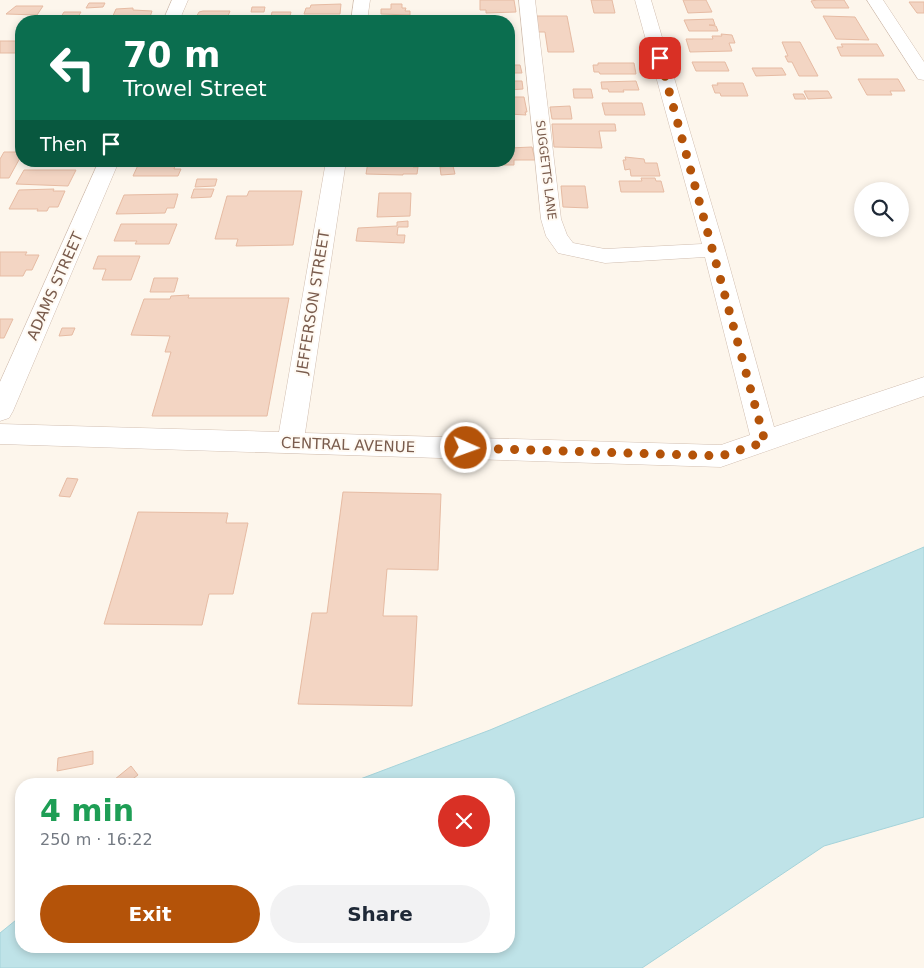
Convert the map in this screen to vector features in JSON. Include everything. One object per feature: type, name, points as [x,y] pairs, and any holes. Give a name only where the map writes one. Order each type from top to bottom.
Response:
[{"type":"street","points":[[174,15],[180,0]]},
{"type":"street","points":[[360,15],[362,0]]},
{"type":"street","name":"SUGGETTS LANE","points":[[527,0],[551,219],[557,236],[566,248],[605,256],[714,250]]},
{"type":"street","points":[[643,0],[714,250],[765,442]]},
{"type":"street","points":[[875,0],[924,75]]},
{"type":"street","name":"ADAMS STREET","points":[[0,410],[106,167]]},
{"type":"street","name":"JEFFERSON STREET","points":[[290,443],[335,167]]},
{"type":"street","name":"CENTRAL AVENUE","points":[[0,434],[721,456],[924,386]]},
{"type":"water","points":[[924,547],[924,817],[824,846],[642,968],[0,968],[0,933],[15,921],[15,953],[515,953],[515,778],[363,778],[490,730]]},
{"type":"building","points":[[480,0],[514,0],[516,12],[486,13],[486,10],[480,10]]},
{"type":"building","points":[[591,0],[612,0],[615,13],[594,13]]},
{"type":"building","points":[[683,0],[706,0],[712,12],[688,13]]},
{"type":"building","points":[[844,0],[849,8],[815,8],[811,1]]},
{"type":"building","points":[[909,2],[924,2],[924,13],[917,13]]},
{"type":"building","points":[[89,3],[105,3],[103,7],[86,8]]},
{"type":"building","points":[[341,4],[340,14],[304,14],[306,8],[310,8],[311,5]]},
{"type":"building","points":[[391,4],[402,4],[402,8],[406,8],[405,11],[410,11],[410,15],[381,14],[381,9],[391,9]]},
{"type":"building","points":[[16,6],[43,6],[37,15],[6,14]]},
{"type":"building","points":[[252,7],[265,7],[264,12],[251,12]]},
{"type":"building","points":[[133,8],[133,10],[152,11],[151,15],[113,15],[116,9]]},
{"type":"building","points":[[230,11],[228,15],[197,15],[199,12]]},
{"type":"building","points":[[64,12],[81,12],[79,15],[62,15]]},
{"type":"building","points":[[272,12],[291,12],[290,15],[271,15]]},
{"type":"building","points":[[535,16],[567,16],[574,52],[548,52],[545,32],[538,32]]},
{"type":"building","points":[[823,16],[855,17],[869,40],[836,39]]},
{"type":"building","points":[[713,19],[715,25],[709,25],[716,26],[718,31],[689,31],[684,20]]},
{"type":"building","points":[[721,34],[732,35],[735,43],[729,43],[732,51],[690,52],[686,39],[713,39],[712,36],[722,36]]},
{"type":"building","points":[[0,41],[15,41],[15,53],[0,53]]},
{"type":"building","points":[[782,42],[800,42],[818,76],[799,76],[792,62],[788,62],[785,56],[788,56]]},
{"type":"building","points":[[841,44],[877,44],[884,56],[841,56],[837,47],[843,47]]},
{"type":"building","points":[[692,62],[725,62],[729,71],[696,71]]},
{"type":"building","points":[[598,63],[634,63],[636,74],[600,74],[599,72],[594,72],[593,65],[598,65]]},
{"type":"building","points":[[515,65],[520,65],[522,73],[515,73]]},
{"type":"building","points":[[752,68],[782,68],[786,75],[756,76]]},
{"type":"building","points":[[858,79],[898,79],[905,91],[890,91],[892,95],[867,95]]},
{"type":"building","points":[[515,81],[522,81],[523,89],[515,90]]},
{"type":"building","points":[[636,81],[639,90],[623,90],[624,92],[609,92],[608,89],[602,89],[601,82]]},
{"type":"building","points":[[717,83],[743,83],[748,96],[721,96],[720,93],[715,93],[712,85],[718,85]]},
{"type":"building","points":[[573,89],[591,89],[593,98],[574,98]]},
{"type":"building","points":[[804,91],[828,91],[832,98],[808,99]]},
{"type":"building","points":[[793,94],[803,94],[806,99],[795,99]]},
{"type":"building","points":[[515,97],[524,97],[526,115],[515,114]]},
{"type":"building","points":[[602,103],[642,103],[645,115],[605,115]]},
{"type":"building","points":[[570,106],[572,119],[552,119],[550,107]]},
{"type":"building","points":[[552,124],[615,124],[616,131],[599,131],[602,148],[554,147]]},
{"type":"building","points":[[532,147],[535,160],[515,160],[515,148]]},
{"type":"building","points":[[4,152],[15,152],[15,167],[9,178],[0,178],[0,159]]},
{"type":"building","points":[[625,157],[644,159],[645,163],[657,163],[660,176],[631,176],[630,169],[625,170],[623,160],[626,160]]},
{"type":"building","points":[[137,167],[175,167],[174,169],[181,169],[178,176],[133,176]]},
{"type":"building","points":[[367,167],[418,167],[417,174],[366,174]]},
{"type":"building","points":[[440,167],[453,167],[455,174],[441,175]]},
{"type":"building","points":[[24,170],[76,170],[68,186],[16,184]]},
{"type":"building","points":[[641,178],[655,178],[656,181],[661,181],[664,192],[621,192],[619,181],[642,181]]},
{"type":"building","points":[[197,179],[217,179],[215,186],[195,187]]},
{"type":"building","points":[[561,186],[585,186],[588,208],[563,207]]},
{"type":"building","points":[[54,189],[53,191],[65,191],[58,207],[49,207],[47,211],[37,211],[38,209],[9,209],[19,190]]},
{"type":"building","points":[[194,189],[214,189],[211,197],[191,198]]},
{"type":"building","points":[[249,191],[302,191],[293,245],[236,246],[238,239],[215,239],[227,196],[247,196]]},
{"type":"building","points":[[379,193],[411,193],[410,216],[377,217]]},
{"type":"building","points":[[178,194],[174,208],[167,208],[165,213],[116,214],[124,195]]},
{"type":"building","points":[[408,221],[408,227],[398,227],[397,235],[405,235],[404,243],[356,241],[358,228],[397,226],[397,222]]},
{"type":"building","points":[[121,224],[177,224],[169,244],[135,244],[137,241],[114,241]]},
{"type":"building","points":[[0,252],[27,252],[25,255],[39,255],[32,270],[26,270],[23,276],[0,276]]},
{"type":"building","points":[[98,256],[140,256],[131,280],[102,280],[106,269],[93,269]]},
{"type":"building","points":[[154,278],[178,278],[174,292],[150,292]]},
{"type":"building","points":[[189,295],[188,298],[289,298],[267,416],[152,416],[171,352],[165,352],[170,336],[131,335],[144,299],[170,299],[171,296]]},
{"type":"building","points":[[0,319],[13,319],[4,338],[0,338]]},
{"type":"building","points":[[62,328],[75,328],[72,335],[59,336]]},
{"type":"building","points":[[67,478],[78,479],[70,497],[59,496]]},
{"type":"building","points":[[343,492],[441,494],[438,570],[387,569],[383,616],[417,616],[412,706],[298,704],[312,613],[327,613]]},
{"type":"building","points":[[138,512],[228,513],[226,523],[248,523],[233,594],[209,594],[202,625],[104,624]]},
{"type":"building","points":[[93,751],[93,764],[57,771],[58,758]]},
{"type":"building","points":[[131,766],[138,775],[134,778],[116,778]]},
{"type":"route","points":[[466,448],[721,456],[765,442],[660,58]]}]
